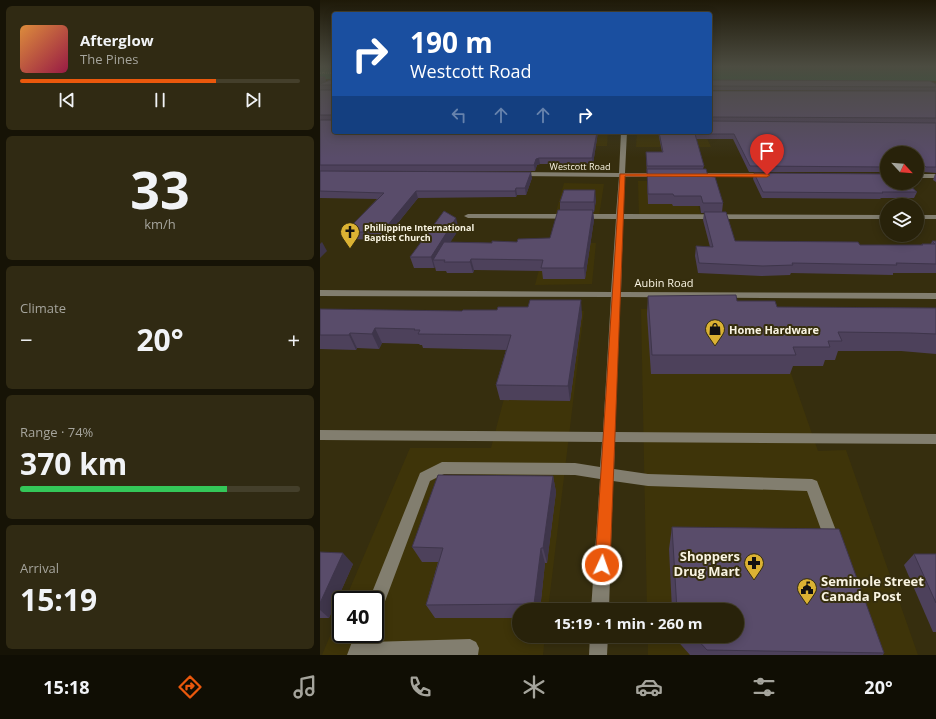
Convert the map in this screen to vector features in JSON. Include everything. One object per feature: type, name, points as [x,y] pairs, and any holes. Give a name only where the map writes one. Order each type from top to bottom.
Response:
[{"type":"street","points":[[600,603],[624,134]]},
{"type":"street","name":"Westcott Road","points":[[508,174],[670,175]]},
{"type":"street","points":[[686,175],[771,175]]},
{"type":"street","points":[[924,176],[936,176]]},
{"type":"street","points":[[468,216],[880,217]]},
{"type":"street","points":[[924,217],[936,217]]},
{"type":"street","name":"Aubin Road","points":[[320,293],[936,296]]},
{"type":"street","points":[[320,435],[936,440]]},
{"type":"street","points":[[381,591],[425,477],[442,468],[575,469],[648,480],[812,485],[836,552]]},
{"type":"street","points":[[360,643],[356,654],[470,648],[469,655]]},
{"type":"street","points":[[598,655],[599,643]]},
{"type":"shaded area","points":[[550,134],[608,134],[607,146],[546,146]]},
{"type":"shaded area","points":[[637,134],[705,134],[711,147],[636,147]]},
{"type":"shaded area","points":[[638,181],[691,181],[702,218],[639,218]]},
{"type":"shaded area","points":[[564,183],[604,184],[599,216],[555,215]]},
{"type":"shaded area","points":[[546,243],[596,243],[592,284],[535,285]]},
{"type":"shaded area","points":[[641,309],[769,310],[818,451],[846,450],[918,655],[648,655],[648,643],[744,643],[744,603],[647,603]]},
{"type":"shaded area","points":[[527,311],[584,311],[549,603],[512,603],[512,643],[544,643],[543,655],[322,655],[332,631],[332,643],[384,643],[384,591],[349,591],[410,448],[491,448]]},
{"type":"building","points":[[320,97],[332,97],[332,115],[320,115]]},
{"type":"building","points":[[712,97],[936,97],[936,118],[712,117]]},
{"type":"building","points":[[320,120],[332,120],[332,134],[597,134],[592,158],[539,158],[536,159],[534,165],[320,165]]},
{"type":"building","points":[[712,121],[936,123],[936,167],[926,167],[924,165],[924,146],[880,146],[880,167],[750,166],[734,134],[712,134]]},
{"type":"building","points":[[659,134],[695,134],[704,166],[647,166],[646,152],[663,152]]},
{"type":"building","points":[[647,169],[706,169],[708,176],[715,177],[723,203],[703,203],[701,196],[648,194]]},
{"type":"building","points":[[320,171],[531,172],[525,188],[516,188],[515,191],[416,191],[382,232],[345,232],[384,193],[320,191]]},
{"type":"building","points":[[754,173],[880,174],[880,190],[915,190],[917,192],[882,192],[883,193],[763,192]]},
{"type":"building","points":[[564,190],[595,190],[594,202],[560,202]]},
{"type":"building","points":[[558,210],[593,210],[584,268],[541,268],[543,260],[471,259],[470,262],[444,262],[445,260],[433,260],[444,242],[492,243],[492,241],[517,242],[518,239],[550,238]]},
{"type":"building","points":[[444,211],[456,218],[431,257],[410,257]]},
{"type":"building","points":[[704,212],[726,212],[735,241],[858,242],[860,245],[923,245],[922,244],[935,244],[932,241],[936,241],[936,264],[896,263],[897,265],[792,263],[793,265],[763,266],[699,263],[696,246],[713,247]]},
{"type":"building","points":[[736,295],[737,301],[775,301],[777,307],[936,308],[936,334],[838,332],[842,341],[828,341],[830,347],[793,347],[796,355],[652,355],[648,296]]},
{"type":"building","points":[[530,300],[581,300],[568,386],[496,385],[511,335],[418,334],[420,330],[414,330],[415,329],[375,328],[372,334],[350,333],[349,335],[320,335],[320,309],[497,310],[498,307],[528,307]]},
{"type":"building","points":[[438,475],[553,476],[543,548],[541,548],[534,603],[426,605],[443,548],[412,547]]},
{"type":"building","name":"Shoppers Drug Mart","points":[[672,527],[839,529],[884,653],[707,650],[700,643],[744,643],[744,603],[677,603]]},
{"type":"building","points":[[320,552],[343,553],[320,603]]},
{"type":"building","points":[[914,554],[936,554],[936,603]]},
{"type":"place","name":"Phillippine International Baptist Church","points":[[350,249]]},
{"type":"place","name":"Home Hardware","points":[[715,346]]},
{"type":"place","name":"Shoppers Drug Mart","points":[[754,580]]},
{"type":"place","name":"Seminole Street Canada Post","points":[[807,605]]},
{"type":"route","points":[[602,565],[622,175],[767,175]]}]
